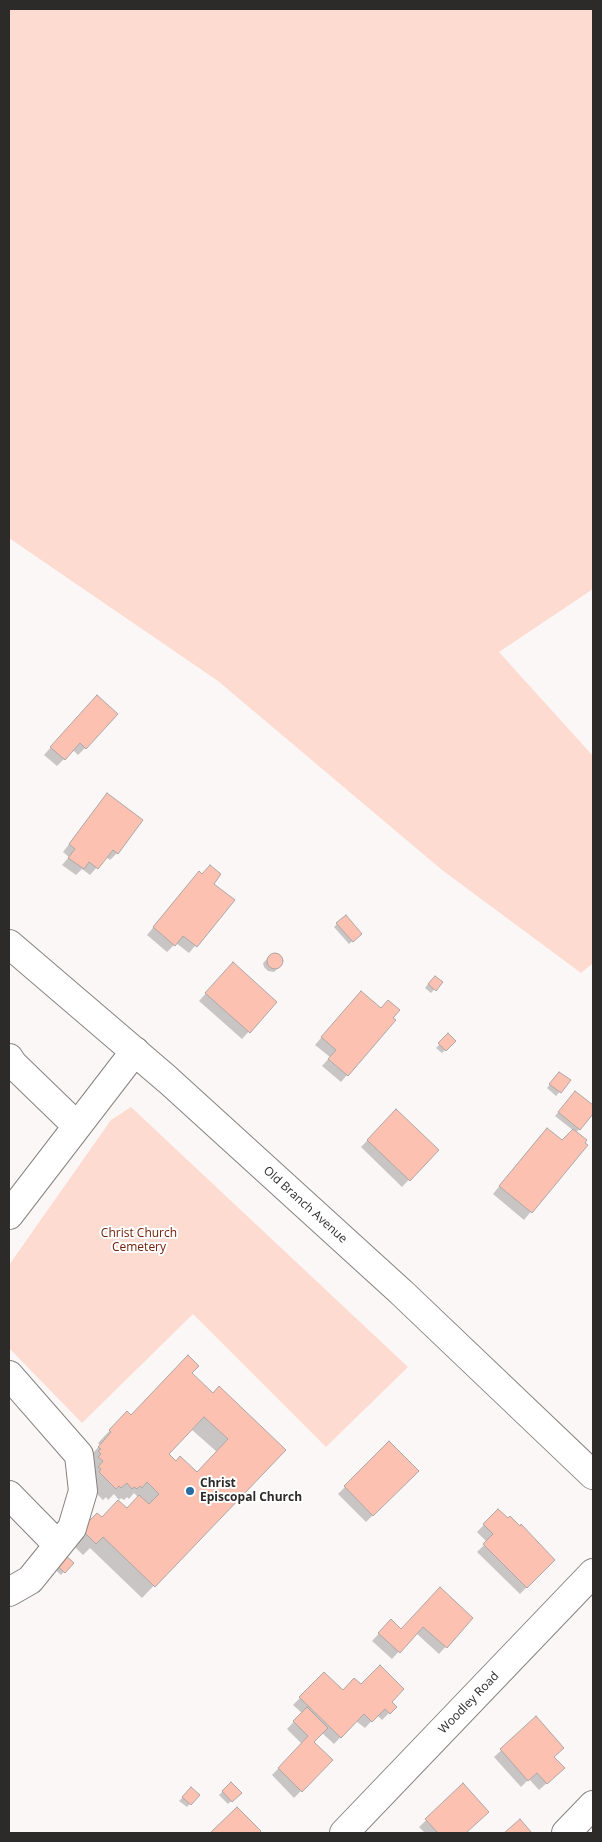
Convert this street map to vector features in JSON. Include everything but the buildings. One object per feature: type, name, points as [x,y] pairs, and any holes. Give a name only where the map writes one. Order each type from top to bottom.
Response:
[{"type":"main road","name":"Old Branch Avenue","points":[[9,944],[168,1080],[401,1292],[593,1475]]},
{"type":"main road","points":[[9,1215],[135,1051]]},
{"type":"main road","points":[[9,1058],[77,1126]]},
{"type":"main road","points":[[9,1375],[79,1455],[83,1491],[72,1528],[30,1580],[9,1592]]},
{"type":"main road","points":[[9,1495],[58,1545]]},
{"type":"main road","name":"Woodley Road","points":[[344,1833],[593,1573]]},
{"type":"main road","points":[[566,1833],[593,1805]]},
{"type":"green space","points":[[9,9],[593,9],[593,589],[499,652],[593,756],[593,963],[581,973],[442,870],[218,681],[9,538]]},
{"type":"green space","name":"Christ Church Cemetery","points":[[131,1107],[408,1367],[326,1447],[193,1314],[82,1423],[9,1348],[9,1265],[111,1120]]},
{"type":"place","name":"Christ Episcopal Church","points":[[190,1491]]}]
